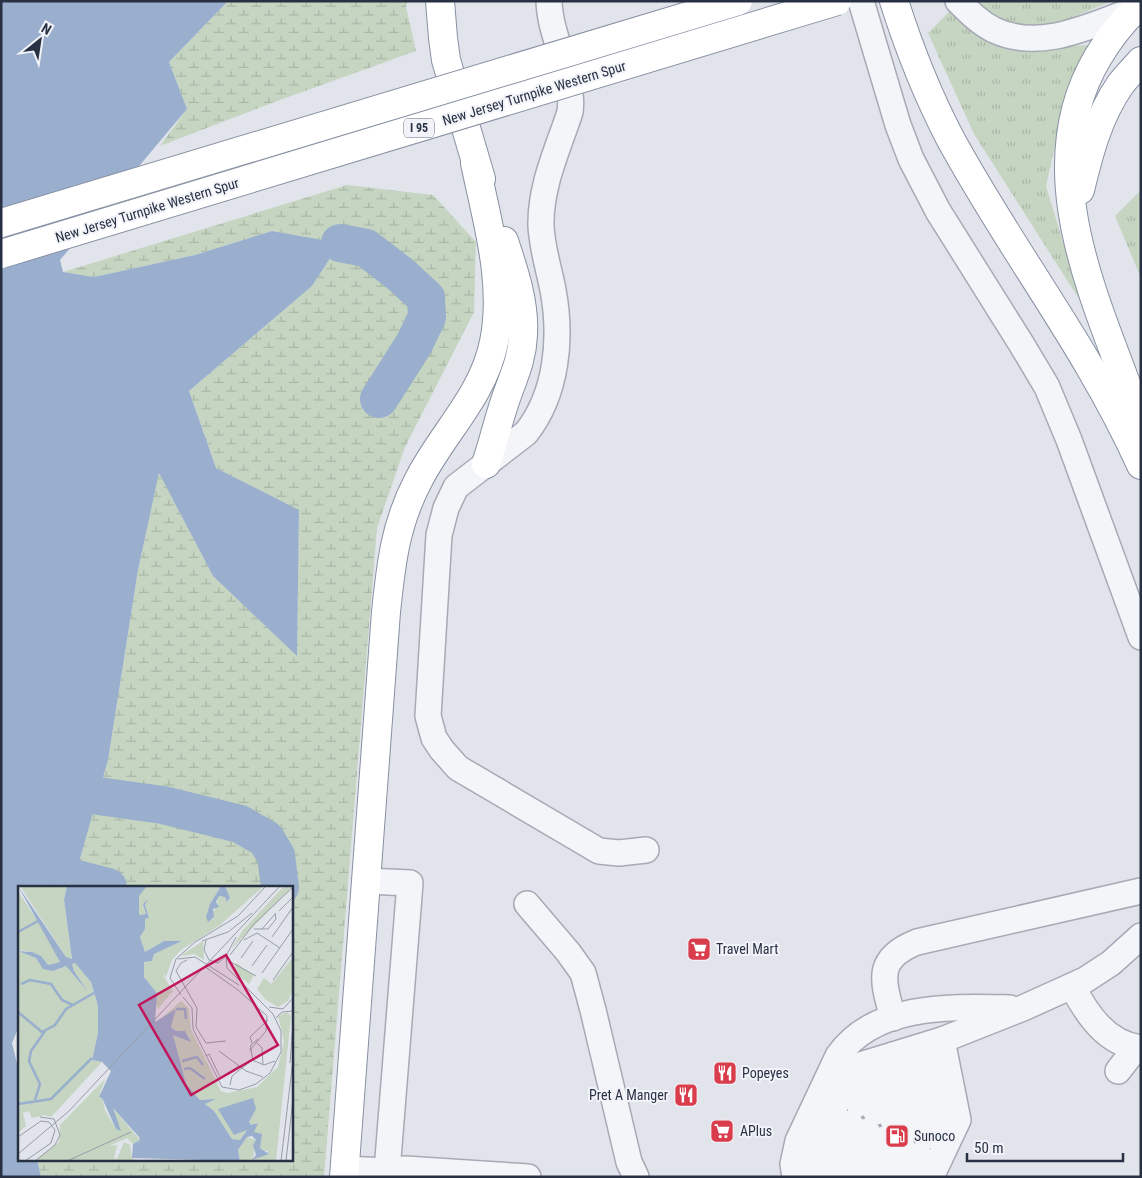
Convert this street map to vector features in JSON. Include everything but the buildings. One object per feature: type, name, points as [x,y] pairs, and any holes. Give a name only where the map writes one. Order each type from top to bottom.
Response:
[{"type":"highway","points":[[440,1],[446,60],[475,163],[514,274],[523,321],[523,335],[516,374],[506,399],[486,464]]},
{"type":"highway","name":"New Jersey Turnpike Western Spur","points":[[1,224],[738,1]]},
{"type":"highway","name":"New Jersey Turnpike Western Spur","points":[[1,254],[838,1]]},
{"type":"highway","points":[[894,1],[907,42],[950,136],[982,193],[1097,380],[1141,465]]},
{"type":"highway","points":[[1138,6],[1113,34],[1094,64],[1086,81],[1074,112],[1069,173],[1070,196],[1079,245],[1094,295],[1141,424]]},
{"type":"highway","points":[[1076,226],[1078,196],[1091,145],[1105,111],[1122,83],[1138,71]]},
{"type":"highway","points":[[344,1173],[386,612],[395,542],[405,510],[418,480],[468,406],[481,382],[491,356],[496,327],[498,296],[495,262],[475,163]]},
{"type":"lane","points":[[549,1],[553,29],[567,78],[571,101],[570,112],[548,178],[542,218],[542,239],[557,311],[557,354],[546,394],[532,425],[526,433],[456,487],[442,520],[439,535],[428,716],[432,733],[442,750],[458,768],[591,847],[619,853],[646,850]]},
{"type":"lane","points":[[861,1],[898,125],[911,159],[950,232],[1022,345],[1046,387],[1069,440],[1141,637]]},
{"type":"lane","points":[[958,1],[980,21],[993,29],[1007,35],[1030,38],[1069,33],[1138,6]]},
{"type":"lane","points":[[367,881],[410,883],[387,1171]]},
{"type":"lane","points":[[893,1018],[884,978],[886,967],[891,958],[907,946],[917,942],[1141,891]]},
{"type":"lane","points":[[527,904],[568,952],[583,973],[594,1010],[627,1172]]},
{"type":"lane","points":[[806,1177],[813,1152],[854,1067],[942,1040],[1023,1008],[1072,986],[1100,972],[1141,936]]},
{"type":"lane","points":[[1072,986],[1083,1007],[1100,1027],[1116,1039],[1138,1048],[1118,1071]]},
{"type":"lane","points":[[795,1177],[793,1164],[798,1142],[838,1056],[861,1032],[893,1018],[944,1007],[1023,1008]]},
{"type":"lane","points":[[908,1177],[889,1129],[873,1076],[942,1040]]},
{"type":"lane","points":[[824,1177],[924,1102],[942,1040]]},
{"type":"lane","points":[[931,1177],[958,1120],[942,1040]]},
{"type":"lane","points":[[845,1177],[889,1129]]},
{"type":"lane","points":[[866,1177],[889,1129]]},
{"type":"lane","points":[[888,1177],[889,1129]]},
{"type":"lane","points":[[344,1173],[405,1169],[528,1177]]},
{"type":"green space","points":[[228,1],[407,1],[406,7],[416,51],[160,146],[187,109],[169,62]]},
{"type":"green space","points":[[975,1],[1112,1],[1050,27],[1000,21]]},
{"type":"green space","points":[[951,10],[1009,49],[1089,45],[1065,101],[1046,186],[1081,302],[974,134],[928,33]]},
{"type":"green space","points":[[347,185],[433,195],[476,242],[474,312],[405,447],[377,528],[324,1177],[41,1177],[37,1160],[292,1160],[292,886],[72,886],[108,760],[138,570],[159,472],[213,576],[297,655],[299,511],[216,468],[189,391],[312,286],[340,243],[272,231],[195,255],[94,277],[63,272]]},
{"type":"green space","points":[[1141,190],[1141,278],[1115,216]]},
{"type":"water","points":[[1,1],[228,1],[169,62],[187,109],[60,260],[63,272],[94,277],[195,255],[272,231],[340,243],[312,286],[189,391],[216,468],[299,510],[297,656],[213,576],[159,473],[138,570],[108,760],[72,886],[18,886],[18,1028],[12,1043],[18,1068],[18,1160],[37,1160],[41,1177],[1,1177]]},
{"type":"waterway","points":[[340,243],[366,248],[400,274],[426,298],[427,317],[414,344],[379,399]]},
{"type":"waterway","points":[[98,796],[163,805],[240,824],[266,839],[276,856],[280,886]]},
{"type":"waterway","points":[[74,878],[104,886]]},
{"type":"place","name":"Travel Mart","points":[[699,949]]},
{"type":"place","name":"Popeyes","points":[[725,1073]]},
{"type":"place","name":"Pret A Manger","points":[[686,1095]]},
{"type":"place","name":"APlus","points":[[722,1131]]},
{"type":"place","name":"Sunoco","points":[[897,1136]]}]
